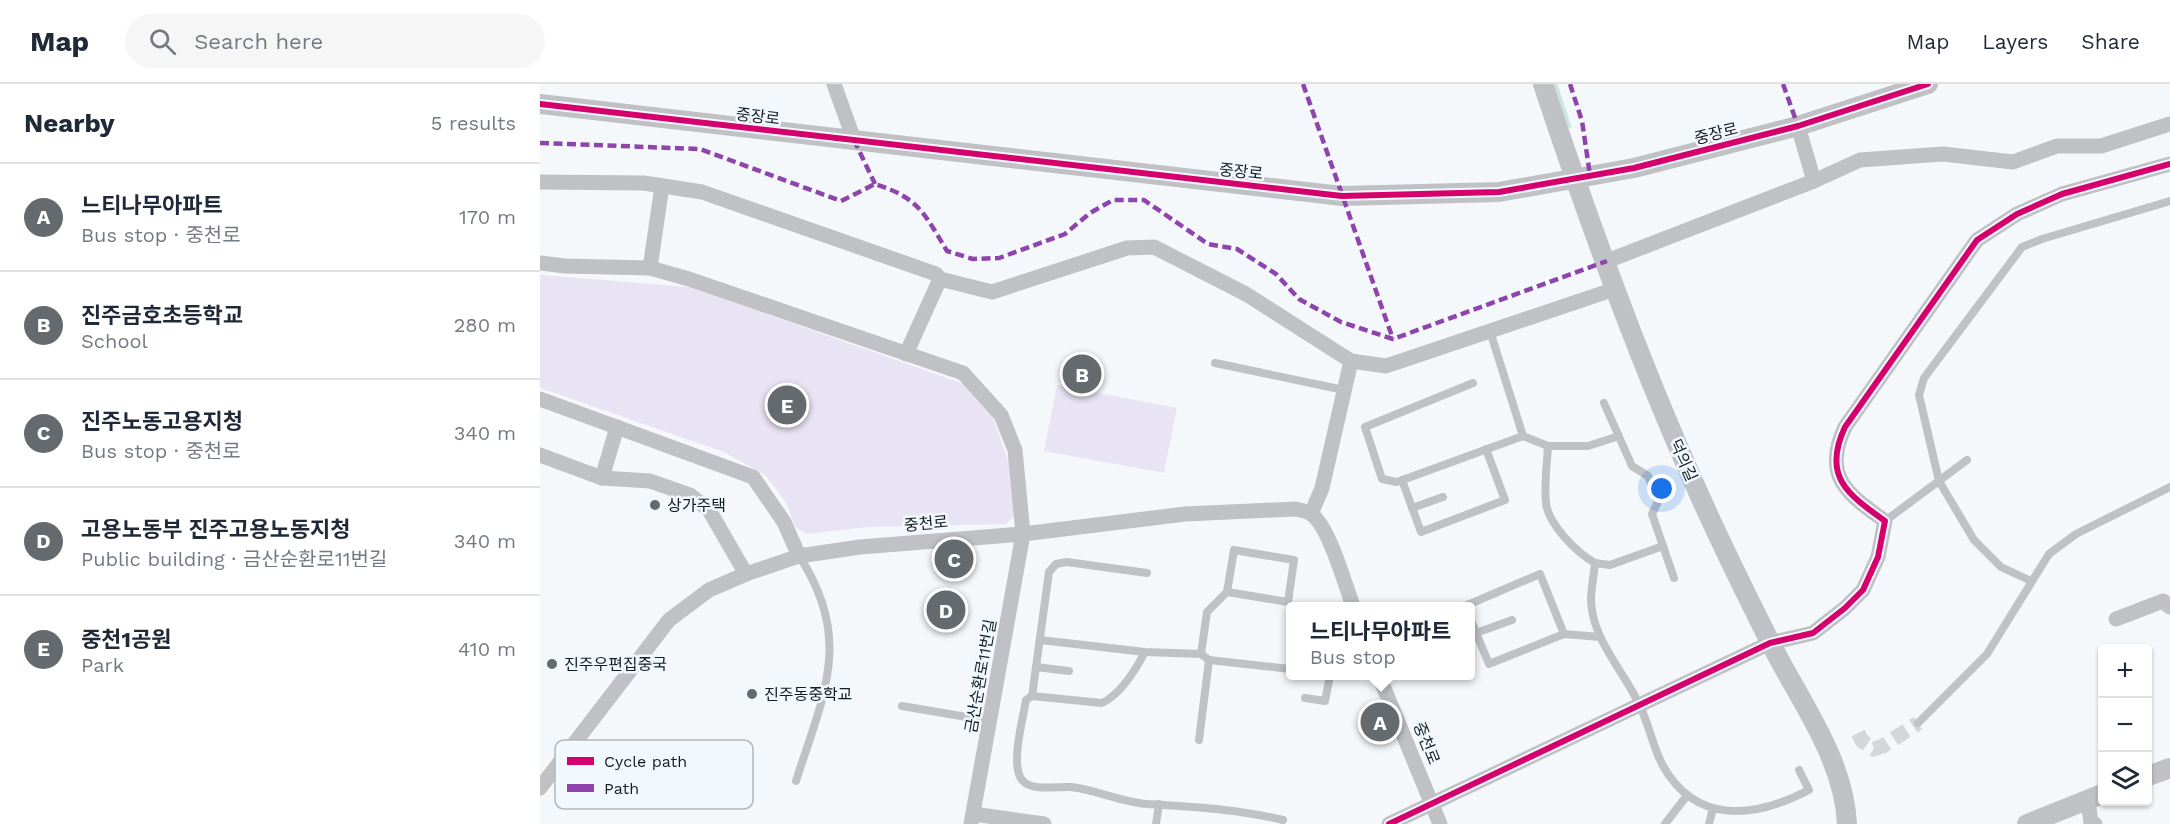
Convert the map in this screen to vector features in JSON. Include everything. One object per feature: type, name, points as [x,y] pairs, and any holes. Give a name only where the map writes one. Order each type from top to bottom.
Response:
[{"type":"street","points":[[834,84],[854,140]]},
{"type":"street","name":"덕의길","points":[[1543,84],[1615,289],[1694,483],[1770,643],[1835,765],[1846,802],[1847,824]]},
{"type":"street","name":"중장로","points":[[540,104],[1342,196],[1499,192],[1634,168],[1798,126],[1928,84]]},
{"type":"street","points":[[1607,261],[1814,181],[1860,160],[1943,154],[2013,162],[2057,146],[2101,146],[2170,124]]},
{"type":"street","points":[[1798,126],[1814,181]]},
{"type":"street","points":[[1389,824],[1770,643],[1813,633],[1845,608],[1863,590],[1878,557],[1885,521],[1849,494],[1835,469],[1836,446],[1845,427],[1977,240],[2017,214],[2062,194],[2170,164]]},
{"type":"street","points":[[540,182],[644,183],[702,192],[936,274],[940,279],[992,292],[1127,248],[1154,247],[1246,294],[1351,361],[1386,366],[1615,289]]},
{"type":"street","points":[[650,268],[663,186]]},
{"type":"street","name":"금산순환로11번길","points":[[540,263],[565,266],[650,268],[689,279],[963,373],[1001,415],[1015,450],[1023,534],[972,819]]},
{"type":"street","points":[[906,354],[940,279]]},
{"type":"street","points":[[1351,361],[1322,488],[1311,514],[1329,542],[1352,602]]},
{"type":"street","points":[[540,399],[753,477],[784,522],[799,556]]},
{"type":"street","points":[[602,478],[617,427]]},
{"type":"street","points":[[540,454],[602,478],[650,481],[690,495],[709,510],[746,574]]},
{"type":"street","name":"중천로","points":[[577,740],[669,620],[709,590],[746,574],[799,556],[872,546],[1023,534],[1195,514],[1296,509],[1311,514]]},
{"type":"street","points":[[2116,619],[2163,601],[2170,607]]},
{"type":"street","name":"중천로","points":[[1381,680],[1440,824]]},
{"type":"street","name":"중천로","points":[[540,788],[555,768]]},
{"type":"street","points":[[2152,775],[2170,768]]},
{"type":"street","points":[[2027,824],[2095,797]]},
{"type":"street","points":[[2095,797],[2091,823],[2095,824]]},
{"type":"street","points":[[972,819],[1044,824]]},
{"type":"lane","points":[[2031,581],[2001,567],[1974,540],[1939,481],[1919,395],[1923,378],[2022,247],[2170,201]]},
{"type":"lane","points":[[1490,331],[1523,436]]},
{"type":"lane","points":[[1215,363],[1344,390]]},
{"type":"lane","points":[[1473,383],[1365,427],[1382,479],[1397,482],[1523,436],[1548,446],[1588,446],[1619,436]]},
{"type":"lane","points":[[1604,403],[1632,466],[1648,476],[1658,502],[1652,514],[1674,578]]},
{"type":"lane","points":[[1548,446],[1546,506],[1565,539],[1579,554],[1595,563],[1610,565],[1663,546]]},
{"type":"lane","points":[[1402,480],[1421,532],[1505,500],[1486,449]]},
{"type":"lane","points":[[1885,521],[1967,460]]},
{"type":"lane","points":[[1918,723],[1987,654],[2049,554],[2076,534],[2170,487]]},
{"type":"lane","points":[[1412,508],[1443,497]]},
{"type":"lane","points":[[1201,654],[1207,612],[1227,592],[1234,550],[1294,560],[1288,602],[1227,592]]},
{"type":"lane","points":[[796,781],[828,680],[831,648],[827,618],[815,580],[799,556]]},
{"type":"lane","points":[[1032,696],[1049,572],[1056,564],[1067,562],[1147,573]]},
{"type":"lane","points":[[1595,563],[1591,600],[1600,637],[1640,706],[1663,766],[1685,798],[1697,807],[1721,815],[1749,814],[1776,807],[1809,790],[1799,770]]},
{"type":"lane","points":[[1474,602],[1540,574],[1564,634]]},
{"type":"lane","points":[[1512,620],[1476,633],[1489,664],[1564,634],[1600,637]]},
{"type":"lane","points":[[1040,640],[1145,652],[1201,654],[1209,660],[1286,669]]},
{"type":"lane","points":[[1145,652],[1136,669],[1111,699],[1102,703],[1032,696],[1026,700],[1017,755],[1018,770],[1027,784],[1072,787],[1119,799],[1206,807],[1283,820]]},
{"type":"lane","points":[[1200,740],[1209,660]]},
{"type":"lane","points":[[1036,667],[1068,671]]},
{"type":"lane","points":[[1305,698],[1325,701],[1329,680]]},
{"type":"lane","points":[[902,706],[990,722]]},
{"type":"lane","points":[[1665,824],[1685,798]]},
{"type":"lane","points":[[1156,824],[1159,804]]},
{"type":"lane","points":[[1709,824],[1712,812]]},
{"type":"shaded area","points":[[540,275],[690,287],[964,384],[992,415],[1009,463],[1015,515],[1006,524],[866,527],[807,534],[795,527],[787,504],[766,476],[724,452],[540,388]]},
{"type":"shaded area","points":[[1057,385],[1177,408],[1164,473],[1044,451]]},
{"type":"waterway","points":[[1555,84],[1569,126]]},
{"type":"tunnel","points":[[1858,733],[1862,741],[1874,749],[1883,746],[1918,723]]},
{"type":"marked path","points":[[1303,84],[1393,339]]},
{"type":"marked path","points":[[1570,84],[1582,121],[1590,175]]},
{"type":"marked path","points":[[1783,84],[1798,126]]},
{"type":"marked path","points":[[854,140],[875,184]]},
{"type":"marked path","points":[[540,143],[700,149],[841,201],[875,184],[890,189],[911,201],[926,217],[947,251],[973,259],[999,258],[1065,234],[1090,213],[1113,200],[1144,200],[1208,244],[1237,249],[1276,274],[1299,299],[1341,322],[1393,339],[1607,261]]},
{"type":"cycle path","points":[[540,104],[1342,196],[1499,192],[1634,168],[1798,126],[1928,84]]},
{"type":"cycle path","points":[[1389,824],[1770,643],[1813,633],[1845,608],[1863,590],[1878,557],[1885,521],[1859,502],[1842,482],[1836,459],[1845,427],[1977,240],[2017,214],[2062,194],[2170,164]]},
{"type":"place","name":"진주금호초등학교","points":[[1082,374]]},
{"type":"place","name":"중천1공원","points":[[787,405]]},
{"type":"place","name":"상가주택","points":[[655,505]]},
{"type":"place","name":"진주노동고용지청","points":[[954,559]]},
{"type":"place","name":"고용노동부 진주고용노동지청","points":[[946,610]]},
{"type":"place","name":"진주우편집중국","points":[[552,664]]},
{"type":"place","name":"진주동중학교","points":[[752,694]]},
{"type":"place","name":"느티나무아파트","points":[[1380,722]]}]
